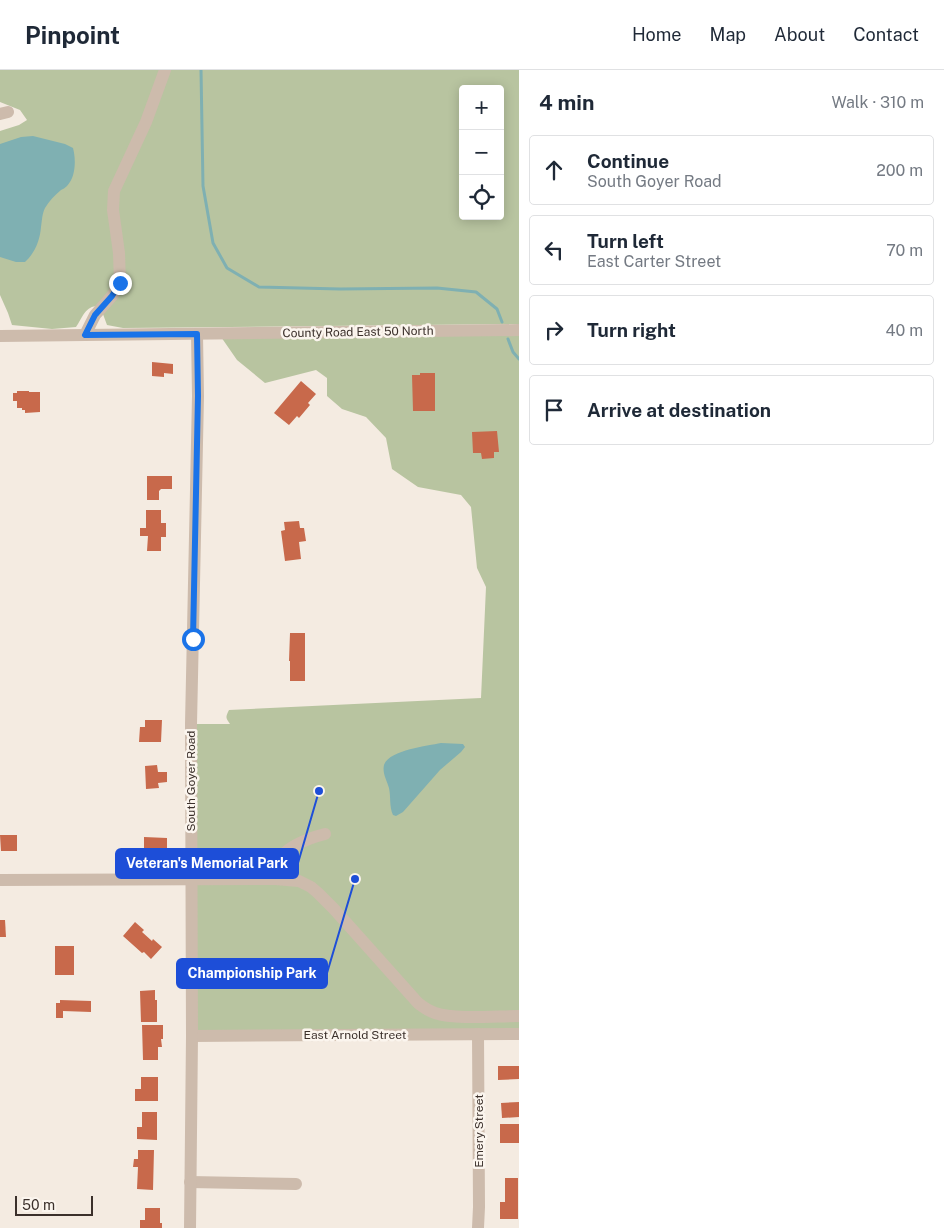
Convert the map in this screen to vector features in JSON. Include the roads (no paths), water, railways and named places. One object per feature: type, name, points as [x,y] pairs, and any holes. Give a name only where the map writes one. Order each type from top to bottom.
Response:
[{"type":"street","points":[[85,335],[95,315],[112,296],[120,283],[119,253],[113,210],[114,191],[146,122],[165,70]]},
{"type":"street","name":"County Road East 50 North","points":[[0,336],[519,330]]},
{"type":"street","name":"South Goyer Road","points":[[190,1228],[192,1036],[191,724],[198,405],[197,334]]},
{"type":"street","points":[[275,879],[276,866],[283,854],[307,839],[325,834]]},
{"type":"street","points":[[0,880],[275,879],[299,881],[318,893],[418,1003],[428,1010],[454,1016],[519,1016]]},
{"type":"street","name":"Emery Street","points":[[478,1034],[478,1228]]},
{"type":"street","name":"East Arnold Street","points":[[192,1036],[519,1034]]},
{"type":"street","points":[[190,1182],[296,1184]]},
{"type":"water","points":[[33,136],[65,144],[73,148],[75,157],[74,168],[70,182],[54,196],[45,208],[39,237],[34,250],[25,262],[16,262],[0,257],[0,144],[21,137]]},
{"type":"water","points":[[441,743],[463,744],[465,747],[440,770],[403,812],[396,816],[393,815],[384,771],[384,765],[387,760],[409,749]]},
{"type":"waterway","points":[[201,70],[203,186],[213,243],[227,268],[259,287],[340,289],[437,288],[476,292],[497,309],[502,322]]},
{"type":"waterway","points":[[508,339],[513,352],[519,359]]},
{"type":"place","name":"Veteran's Memorial Park","points":[[319,791]]},
{"type":"place","name":"Championship Park","points":[[355,879]]}]
